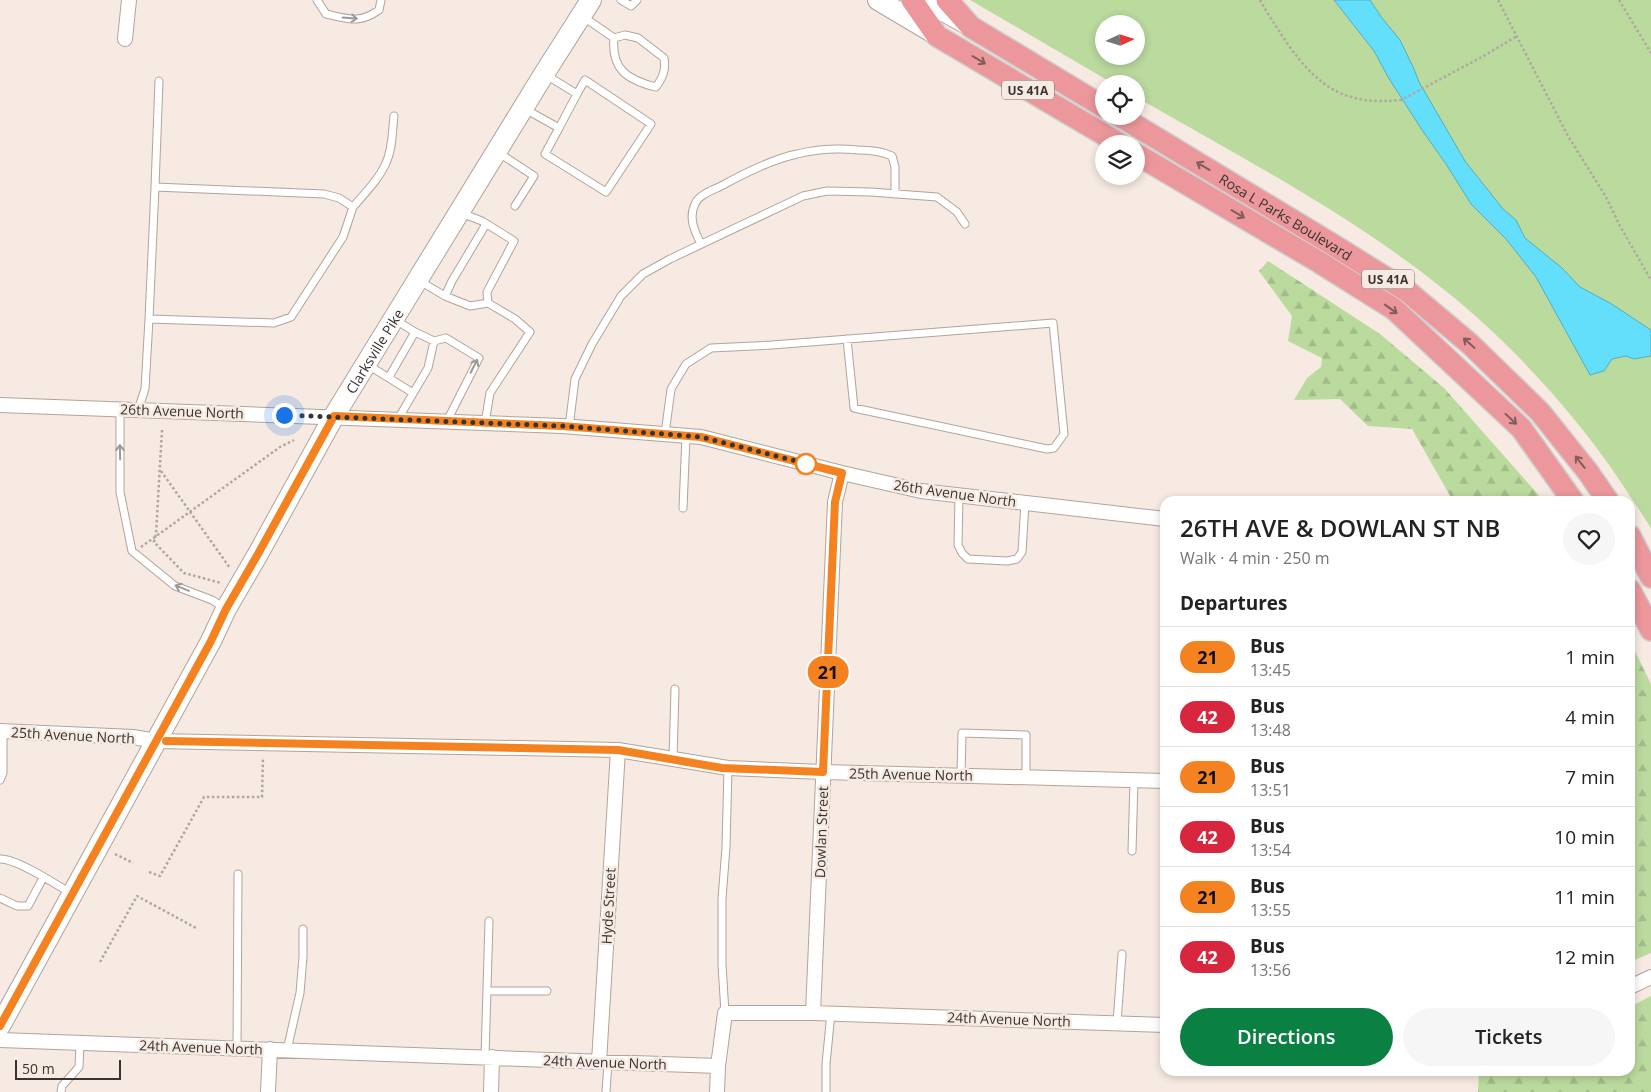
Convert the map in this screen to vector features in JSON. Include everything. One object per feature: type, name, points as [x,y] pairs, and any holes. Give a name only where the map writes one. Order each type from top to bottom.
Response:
[{"type":"main road","points":[[878,0],[937,36]]},
{"type":"main road","name":"US 41A","points":[[912,0],[937,36],[1105,135]]},
{"type":"main road","points":[[924,0],[971,27]]},
{"type":"main road","name":"US 41A","points":[[947,0],[971,27],[1095,102]]},
{"type":"main road","name":"Clarksville Pike","points":[[0,1026],[211,641],[226,609],[334,416],[586,8]]},
{"type":"main road","name":"Rosa L Parks Boulevard","points":[[1135,125],[1330,242],[1407,291],[1470,344],[1540,412],[1605,496]]},
{"type":"main road","name":"Rosa L Parks Boulevard","points":[[1145,159],[1394,309],[1521,428],[1569,496]]},
{"type":"main road","points":[[1635,546],[1651,577]]},
{"type":"main road","points":[[1635,600],[1651,630]]},
{"type":"street","points":[[125,39],[129,0]]},
{"type":"street","name":"26th Avenue North","points":[[0,405],[569,426],[701,437],[921,491],[1160,518]]},
{"type":"street","name":"Dowlan Street","points":[[813,1013],[835,502],[842,473]]},
{"type":"street","name":"25th Avenue North","points":[[1,731],[133,737],[156,740],[618,750],[728,768],[1160,781]]},
{"type":"street","name":"Hyde Street","points":[[604,1062],[618,750]]},
{"type":"street","points":[[1635,985],[1651,977]]},
{"type":"street","points":[[717,1092],[718,1066],[725,1013]]},
{"type":"street","name":"24th Avenue North","points":[[725,1013],[831,1013],[1160,1025]]},
{"type":"street","name":"24th Avenue North","points":[[0,1040],[718,1066]]},
{"type":"street","points":[[268,1092],[270,1049]]},
{"type":"street","points":[[489,1057],[491,1092]]},
{"type":"lane","points":[[317,0],[326,14],[350,20],[368,18],[379,10],[381,0]]},
{"type":"lane","points":[[621,0],[631,6],[637,0]]},
{"type":"lane","points":[[586,8],[614,38],[613,51],[616,63],[625,74],[643,84],[656,87],[662,78],[665,67],[664,58],[638,38],[625,35],[614,38]]},
{"type":"lane","points":[[544,74],[577,94]]},
{"type":"lane","points":[[585,80],[651,124],[606,192],[546,154],[577,94],[585,80]]},
{"type":"lane","points":[[138,410],[145,389],[156,186],[159,81]]},
{"type":"lane","points":[[523,108],[559,128]]},
{"type":"lane","points":[[149,319],[274,323],[291,317],[343,237],[353,207],[380,174],[387,161],[391,147],[394,116]]},
{"type":"lane","points":[[701,244],[692,224],[695,202],[702,196],[735,179],[796,154],[838,149],[881,151],[892,156],[895,167],[895,194]]},
{"type":"lane","points":[[496,151],[534,176],[515,206]]},
{"type":"lane","points":[[156,186],[324,194],[338,198],[353,207]]},
{"type":"lane","points":[[569,426],[575,379],[592,344],[621,296],[643,274],[701,244],[804,196],[827,191],[937,197],[957,212],[965,224]]},
{"type":"lane","points":[[459,212],[486,224],[514,241],[487,292],[488,303]]},
{"type":"lane","points":[[445,296],[486,224]]},
{"type":"lane","points":[[418,280],[445,296],[470,306],[488,303],[515,319],[530,332],[490,393],[485,423]]},
{"type":"lane","points":[[394,319],[434,341],[446,338],[479,358],[447,421]]},
{"type":"lane","points":[[665,434],[671,389],[686,364],[711,348],[1053,323],[1064,434],[1054,448],[1047,449],[854,408],[847,339]]},
{"type":"lane","points":[[388,377],[415,332]]},
{"type":"lane","points":[[398,419],[428,368],[434,341]]},
{"type":"lane","points":[[366,364],[413,392]]},
{"type":"lane","points":[[120,410],[120,492],[132,550],[175,586],[212,600],[226,609]]},
{"type":"lane","points":[[683,508],[686,436]]},
{"type":"lane","points":[[959,495],[958,544],[962,553],[968,559],[1007,561],[1017,559],[1022,552],[1025,503]]},
{"type":"lane","points":[[673,760],[675,689]]},
{"type":"lane","points":[[0,780],[3,773],[1,731]]},
{"type":"lane","points":[[960,776],[962,733],[1026,735],[1026,777]]},
{"type":"lane","points":[[725,1013],[722,964],[722,899],[726,847],[728,768]]},
{"type":"lane","points":[[1132,851],[1134,780]]},
{"type":"lane","points":[[0,859],[5,858],[16,863],[72,894]]},
{"type":"lane","points":[[237,1048],[238,874]]},
{"type":"lane","points":[[0,898],[17,906],[28,906],[44,878]]},
{"type":"lane","points":[[489,921],[487,991],[489,1057]]},
{"type":"lane","points":[[287,1050],[300,994],[303,929]]},
{"type":"lane","points":[[1117,1023],[1122,954]]},
{"type":"lane","points":[[487,991],[546,992]]},
{"type":"lane","points":[[826,1092],[826,1064],[831,1013]]},
{"type":"lane","points":[[61,1092],[62,1086],[79,1067],[80,1042]]},
{"type":"lane","points":[[604,1062],[606,1092]]},
{"type":"path","points":[[1260,0],[1282,35],[1310,72],[1324,84],[1341,93],[1371,101],[1389,102],[1401,100],[1517,36]]},
{"type":"path","points":[[1498,0],[1568,136],[1606,196],[1620,226],[1651,280]]},
{"type":"path","points":[[1619,0],[1651,53]]},
{"type":"path","points":[[162,430],[156,537],[154,542],[184,573],[221,583]]},
{"type":"path","points":[[134,552],[280,447],[294,440]]},
{"type":"path","points":[[160,470],[230,568]]},
{"type":"path","points":[[149,872],[160,876],[204,797],[262,797],[263,758]]},
{"type":"path","points":[[115,854],[133,864]]},
{"type":"path","points":[[100,962],[137,896],[196,928]]},
{"type":"green space","points":[[970,0],[1651,0],[1651,528],[1635,504],[1635,496],[1630,496],[1567,410],[1518,356],[1483,323],[1411,264],[1296,188],[1145,102],[1145,75],[1099,75]]},
{"type":"green space","points":[[1268,261],[1380,334],[1444,388],[1540,496],[1450,496],[1412,429],[1368,426],[1340,399],[1294,400],[1307,378],[1321,367],[1322,358],[1288,341],[1292,316],[1259,271]]},
{"type":"green space","points":[[1635,651],[1651,684],[1651,953],[1635,960]]},
{"type":"green space","points":[[1651,996],[1651,1092],[1478,1092],[1479,1076],[1635,1076],[1635,1004]]},
{"type":"water","points":[[1334,0],[1370,0],[1400,40],[1419,82],[1465,161],[1503,209],[1516,220],[1525,238],[1562,268],[1580,287],[1610,303],[1651,330],[1651,356],[1634,359],[1626,356],[1612,359],[1604,371],[1590,375],[1536,277],[1506,239],[1471,204],[1388,77],[1374,51]]},
{"type":"bus line","name":"21","points":[[0,1026],[211,641],[226,609],[334,416],[562,426],[701,437],[842,473],[835,502],[823,772],[722,768],[618,750],[166,741]]},
{"type":"route","points":[[284,415],[562,426],[701,437],[808,464],[806,464]]}]
